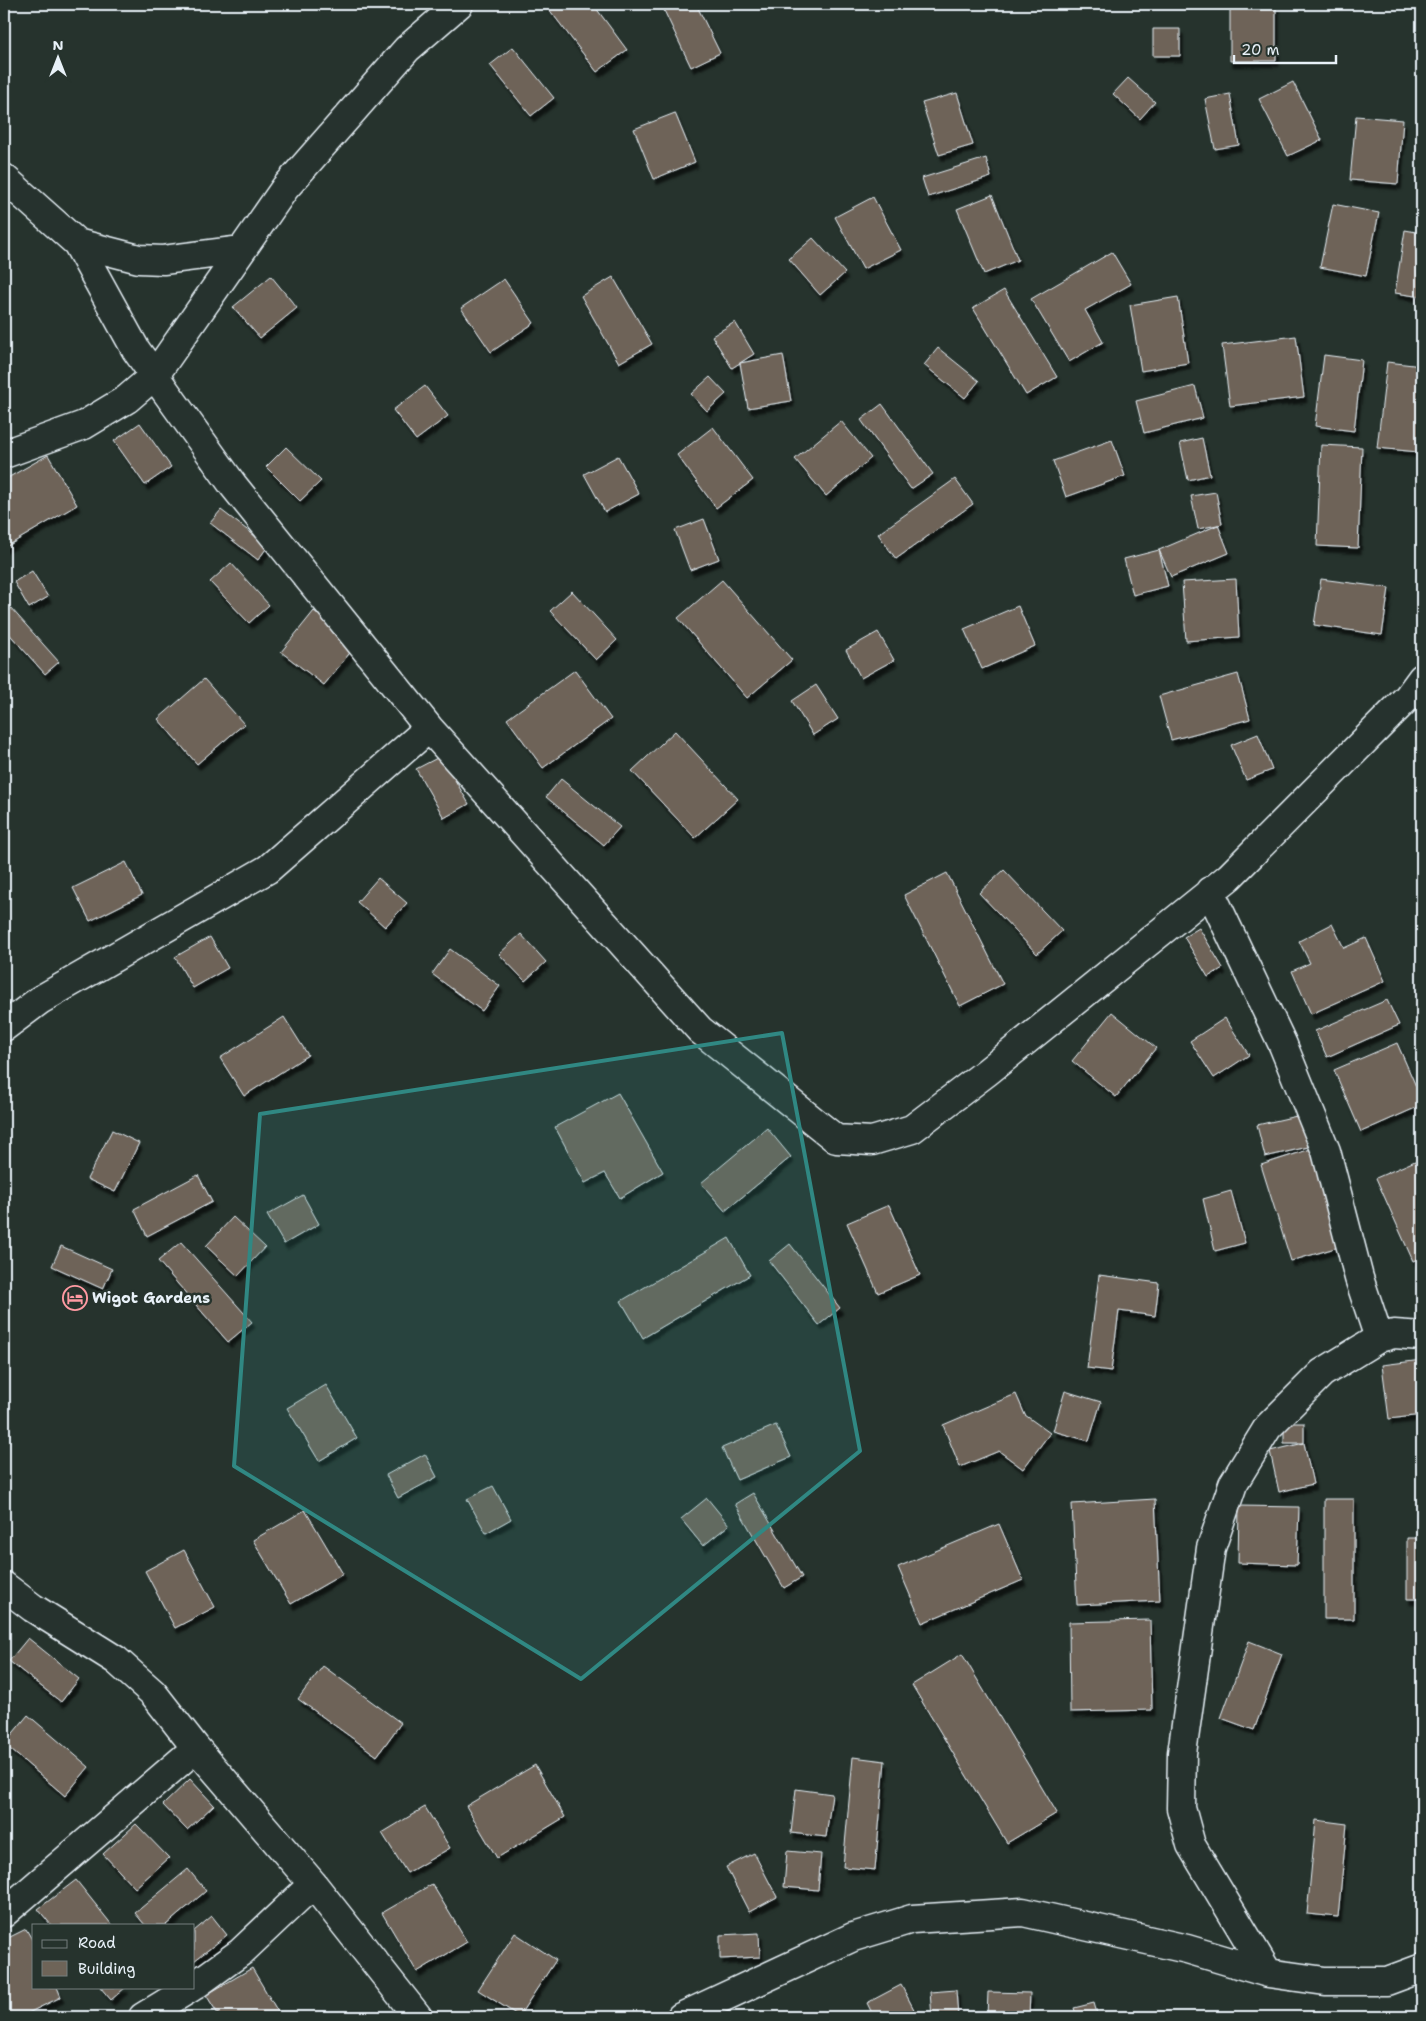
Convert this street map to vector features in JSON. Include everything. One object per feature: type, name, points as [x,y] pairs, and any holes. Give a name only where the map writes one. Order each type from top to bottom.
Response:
[{"type":"street","points":[[4,454],[84,425],[127,399],[155,375],[285,188],[406,49],[459,4]]},
{"type":"street","points":[[4,178],[78,243],[116,317],[233,485],[429,728],[700,1030],[836,1139],[872,1141],[912,1129],[987,1072],[1229,876],[1408,697],[1422,678]]},
{"type":"street","points":[[78,243],[139,259],[164,260],[242,250]]},
{"type":"street","points":[[4,1027],[40,1000],[268,868],[429,728]]},
{"type":"street","points":[[1210,891],[1283,1044],[1326,1151],[1359,1278],[1379,1338]]},
{"type":"street","points":[[1268,1973],[1191,1845],[1181,1808],[1182,1753],[1211,1548],[1233,1484],[1268,1427],[1322,1372],[1379,1338],[1394,1334],[1422,1336]]},
{"type":"street","points":[[4,1586],[33,1608],[116,1660],[152,1692],[196,1748],[313,1884],[418,2017]]},
{"type":"street","points":[[4,1913],[196,1748]]},
{"type":"street","points":[[195,1985],[241,1952],[313,1884]]},
{"type":"street","points":[[688,2016],[853,1937],[912,1919],[1023,1912],[1187,1949],[1268,1973],[1326,1981],[1387,1981],[1422,1968]]},
{"type":"street","points":[[143,2017],[190,1988]]},
{"type":"highlighted area","points":[[782,1033],[860,1451],[581,1679],[234,1466],[260,1114]]},
{"type":"building","points":[[545,4],[593,4],[627,50],[597,72]]},
{"type":"building","points":[[661,4],[696,4],[720,53],[691,67]]},
{"type":"building","points":[[1230,4],[1276,4],[1276,61],[1230,61]]},
{"type":"building","points":[[1153,29],[1180,29],[1180,56],[1153,56]]},
{"type":"building","points":[[513,47],[554,98],[531,116],[490,65]]},
{"type":"building","points":[[1128,78],[1155,102],[1140,119],[1113,94]]},
{"type":"building","points":[[1293,82],[1322,140],[1288,156],[1259,99]]},
{"type":"building","points":[[957,93],[973,145],[939,155],[922,103]]},
{"type":"building","points":[[1230,94],[1239,145],[1215,149],[1205,99]]},
{"type":"building","points":[[675,113],[695,162],[654,179],[634,129]]},
{"type":"building","points":[[1356,116],[1403,120],[1398,184],[1350,180]]},
{"type":"building","points":[[986,158],[991,177],[928,197],[922,178]]},
{"type":"building","points":[[992,195],[1018,260],[984,274],[957,209]]},
{"type":"building","points":[[873,197],[901,250],[863,269],[835,217]]},
{"type":"building","points":[[1333,204],[1379,213],[1366,276],[1320,267]]},
{"type":"building","points":[[1405,230],[1422,233],[1422,297],[1395,293]]},
{"type":"building","points":[[813,238],[845,273],[820,295],[789,259]]},
{"type":"building","points":[[1112,252],[1131,284],[1085,310],[1103,342],[1069,362],[1031,299]]},
{"type":"building","points":[[271,276],[297,308],[260,338],[233,307]]},
{"type":"building","points":[[613,277],[652,344],[619,363],[581,296]]},
{"type":"building","points":[[504,279],[534,323],[491,352],[461,308]]},
{"type":"building","points":[[1004,290],[1057,377],[1026,395],[973,308]]},
{"type":"building","points":[[1178,297],[1188,363],[1141,371],[1130,305]]},
{"type":"building","points":[[735,322],[754,354],[732,368],[712,336]]},
{"type":"building","points":[[1296,336],[1304,397],[1230,406],[1222,345]]},
{"type":"building","points":[[938,348],[979,381],[965,398],[924,365]]},
{"type":"building","points":[[783,355],[791,401],[748,408],[740,363]]},
{"type":"building","points":[[1324,355],[1362,360],[1354,431],[1315,426]]},
{"type":"building","points":[[1387,362],[1422,366],[1422,418],[1418,452],[1377,448]]},
{"type":"building","points":[[710,377],[726,394],[707,411],[691,394]]},
{"type":"building","points":[[425,386],[448,416],[416,440],[393,410]]},
{"type":"building","points":[[1195,386],[1203,418],[1144,433],[1136,401]]},
{"type":"building","points":[[882,404],[933,474],[911,489],[861,420]]},
{"type":"building","points":[[841,421],[871,458],[826,496],[795,459]]},
{"type":"building","points":[[140,423],[171,467],[145,485],[114,441]]},
{"type":"building","points":[[713,427],[753,480],[716,508],[677,455]]},
{"type":"building","points":[[1202,438],[1210,475],[1188,480],[1180,443]]},
{"type":"building","points":[[1112,440],[1125,476],[1066,497],[1053,461]]},
{"type":"building","points":[[1321,445],[1362,447],[1358,548],[1317,546]]},
{"type":"building","points":[[286,447],[321,481],[300,501],[266,467]]},
{"type":"building","points":[[48,455],[77,505],[4,548],[4,480]]},
{"type":"building","points":[[618,456],[639,494],[605,512],[584,474]]},
{"type":"building","points":[[955,479],[973,504],[896,559],[878,534]]},
{"type":"building","points":[[1216,492],[1222,524],[1198,529],[1191,496]]},
{"type":"building","points":[[221,510],[268,546],[258,560],[210,523]]},
{"type":"building","points":[[704,519],[719,559],[690,570],[675,530]]},
{"type":"building","points":[[1218,525],[1229,553],[1171,577],[1159,550]]},
{"type":"building","points":[[1159,550],[1168,586],[1133,595],[1124,559]]},
{"type":"building","points":[[231,563],[269,605],[249,623],[210,582]]},
{"type":"building","points":[[32,571],[48,597],[29,608],[14,582]]},
{"type":"building","points":[[1236,579],[1239,637],[1186,641],[1182,582]]},
{"type":"building","points":[[1321,579],[1389,588],[1382,635],[1314,625]]},
{"type":"building","points":[[722,580],[792,660],[747,698],[678,618]]},
{"type":"building","points":[[572,591],[617,640],[596,660],[550,611]]},
{"type":"building","points":[[1018,606],[1035,646],[982,669],[964,629]]},
{"type":"building","points":[[10,607],[59,662],[45,674],[4,628],[4,613]]},
{"type":"building","points":[[314,611],[357,644],[324,685],[281,652]]},
{"type":"building","points":[[878,632],[894,660],[861,678],[846,650]]},
{"type":"building","points":[[575,670],[611,719],[543,768],[507,719]]},
{"type":"building","points":[[1238,674],[1250,719],[1171,740],[1159,696]]},
{"type":"building","points":[[204,679],[244,724],[197,764],[158,719]]},
{"type":"building","points":[[816,685],[838,719],[813,735],[792,701]]},
{"type":"building","points":[[675,731],[738,799],[695,838],[632,771]]},
{"type":"building","points":[[1258,734],[1272,770],[1246,780],[1231,745]]},
{"type":"building","points":[[441,756],[469,804],[444,818],[416,769]]},
{"type":"building","points":[[561,779],[620,827],[604,845],[546,797]]},
{"type":"building","points":[[126,862],[142,895],[90,921],[73,888]]},
{"type":"building","points":[[1004,870],[1062,931],[1037,954],[979,893]]},
{"type":"building","points":[[947,873],[1003,984],[960,1006],[904,895]]},
{"type":"building","points":[[378,878],[407,903],[385,927],[357,902]]},
{"type":"building","points":[[1332,924],[1344,948],[1366,938],[1385,981],[1311,1014],[1292,971],[1310,963],[1299,941]]},
{"type":"building","points":[[1199,928],[1223,968],[1208,977],[1184,937]]},
{"type":"building","points":[[521,934],[546,962],[525,981],[499,954]]},
{"type":"building","points":[[210,937],[228,968],[193,988],[175,957]]},
{"type":"building","points":[[450,949],[500,986],[482,1011],[432,974]]},
{"type":"building","points":[[1387,1000],[1399,1025],[1327,1057],[1315,1031]]},
{"type":"building","points":[[1112,1012],[1156,1048],[1116,1097],[1072,1061]]},
{"type":"building","points":[[284,1017],[308,1055],[244,1096],[220,1058]]},
{"type":"building","points":[[1225,1018],[1249,1055],[1214,1078],[1190,1041]]},
{"type":"building","points":[[1397,1043],[1422,1100],[1422,1105],[1361,1132],[1334,1070]]},
{"type":"building","points":[[618,1093],[663,1172],[620,1198],[605,1173],[585,1183],[555,1127]]},
{"type":"building","points":[[1301,1115],[1308,1147],[1265,1157],[1257,1125]]},
{"type":"building","points":[[767,1128],[791,1157],[725,1211],[701,1183]]},
{"type":"building","points":[[112,1130],[139,1143],[115,1192],[87,1179]]},
{"type":"building","points":[[1311,1149],[1342,1246],[1291,1261],[1261,1165]]},
{"type":"building","points":[[1415,1161],[1422,1176],[1422,1257],[1413,1261],[1376,1178]]},
{"type":"building","points":[[198,1175],[212,1202],[147,1236],[134,1209]]},
{"type":"building","points":[[1231,1191],[1245,1243],[1215,1251],[1203,1199]]},
{"type":"building","points":[[303,1195],[319,1224],[284,1244],[267,1215]]},
{"type":"building","points":[[889,1205],[920,1275],[878,1293],[847,1223]]},
{"type":"building","points":[[233,1217],[265,1247],[238,1276],[206,1246]]},
{"type":"building","points":[[729,1238],[750,1275],[643,1338],[621,1301]]},
{"type":"building","points":[[181,1242],[252,1322],[228,1342],[158,1261]]},
{"type":"building","points":[[790,1244],[840,1308],[819,1325],[769,1261]]},
{"type":"building","points":[[61,1246],[112,1269],[103,1289],[52,1266]]},
{"type":"building","points":[[1099,1275],[1159,1283],[1155,1316],[1119,1311],[1111,1371],[1087,1368]]},
{"type":"building","points":[[1422,1360],[1422,1415],[1389,1419],[1382,1365]]},
{"type":"building","points":[[326,1385],[357,1438],[319,1461],[287,1408]]},
{"type":"building","points":[[1065,1391],[1101,1402],[1089,1441],[1053,1431]]},
{"type":"building","points":[[1016,1394],[1025,1415],[1050,1433],[1023,1469],[999,1451],[960,1467],[943,1425]]},
{"type":"building","points":[[1284,1423],[1304,1423],[1304,1443],[1284,1443]]},
{"type":"building","points":[[776,1425],[791,1457],[737,1480],[722,1448]]},
{"type":"building","points":[[1304,1443],[1313,1484],[1279,1492],[1270,1451]]},
{"type":"building","points":[[425,1454],[437,1477],[398,1498],[386,1475]]},
{"type":"building","points":[[493,1486],[511,1519],[486,1533],[467,1499]]},
{"type":"building","points":[[753,1493],[802,1577],[784,1588],[735,1504]]},
{"type":"building","points":[[707,1498],[729,1525],[703,1546],[681,1519]]},
{"type":"building","points":[[1155,1499],[1160,1601],[1077,1605],[1072,1504]]},
{"type":"building","points":[[1324,1499],[1354,1499],[1354,1619],[1324,1619]]},
{"type":"building","points":[[1239,1506],[1299,1507],[1297,1565],[1238,1563]]},
{"type":"building","points":[[305,1510],[343,1574],[291,1604],[253,1540]]},
{"type":"building","points":[[999,1524],[1023,1580],[922,1623],[898,1567]]},
{"type":"building","points":[[1407,1538],[1422,1538],[1422,1599],[1407,1599]]},
{"type":"building","points":[[184,1550],[215,1607],[175,1628],[145,1571]]},
{"type":"building","points":[[1150,1620],[1152,1710],[1070,1712],[1069,1622]]},
{"type":"building","points":[[28,1638],[79,1679],[61,1702],[9,1661]]},
{"type":"building","points":[[1249,1641],[1282,1654],[1254,1730],[1221,1718]]},
{"type":"building","points":[[962,1654],[1057,1813],[1007,1843],[912,1685]]},
{"type":"building","points":[[323,1666],[401,1723],[377,1756],[298,1699]]},
{"type":"building","points":[[28,1715],[89,1767],[65,1796],[4,1744]]},
{"type":"building","points":[[853,1757],[885,1761],[875,1870],[843,1867]]},
{"type":"building","points":[[535,1765],[565,1817],[497,1858],[466,1806]]},
{"type":"building","points":[[190,1779],[214,1805],[187,1830],[163,1805]]},
{"type":"building","points":[[796,1789],[832,1794],[826,1837],[791,1833]]},
{"type":"building","points":[[425,1807],[450,1848],[407,1873],[382,1833]]},
{"type":"building","points":[[1316,1820],[1347,1824],[1338,1917],[1307,1914]]},
{"type":"building","points":[[136,1824],[169,1858],[135,1888],[103,1854]]},
{"type":"building","points":[[787,1851],[821,1854],[818,1890],[784,1887]]},
{"type":"building","points":[[754,1853],[777,1897],[749,1912],[726,1867]]},
{"type":"building","points":[[188,1869],[206,1891],[167,1924],[144,1924],[135,1913]]},
{"type":"building","points":[[76,1880],[111,1924],[50,1924],[38,1909]]},
{"type":"building","points":[[432,1884],[467,1942],[417,1972],[382,1913]]},
{"type":"building","points":[[212,1916],[227,1935],[195,1960],[195,1930]]},
{"type":"building","points":[[26,1929],[32,1940],[32,1988],[57,1988],[61,1997],[20,2017],[9,2017],[4,2007],[4,1940]]},
{"type":"building","points":[[515,1933],[556,1960],[519,2016],[478,1990]]},
{"type":"building","points":[[759,1933],[760,1957],[720,1959],[720,1935]]},
{"type":"building","points":[[252,1968],[281,2017],[220,2017],[206,1995]]},
{"type":"building","points":[[901,1985],[918,2017],[874,2017],[867,2003]]},
{"type":"building","points":[[101,1988],[125,1988],[111,2000]]},
{"type":"building","points":[[956,1990],[958,2017],[932,2017],[930,1992]]},
{"type":"building","points":[[988,1992],[1030,1993],[1029,2017],[987,2017]]},
{"type":"building","points":[[1094,2003],[1098,2017],[1077,2017],[1074,2008]]},
{"type":"place","name":"Wigot Gardens","points":[[75,1298]]}]
